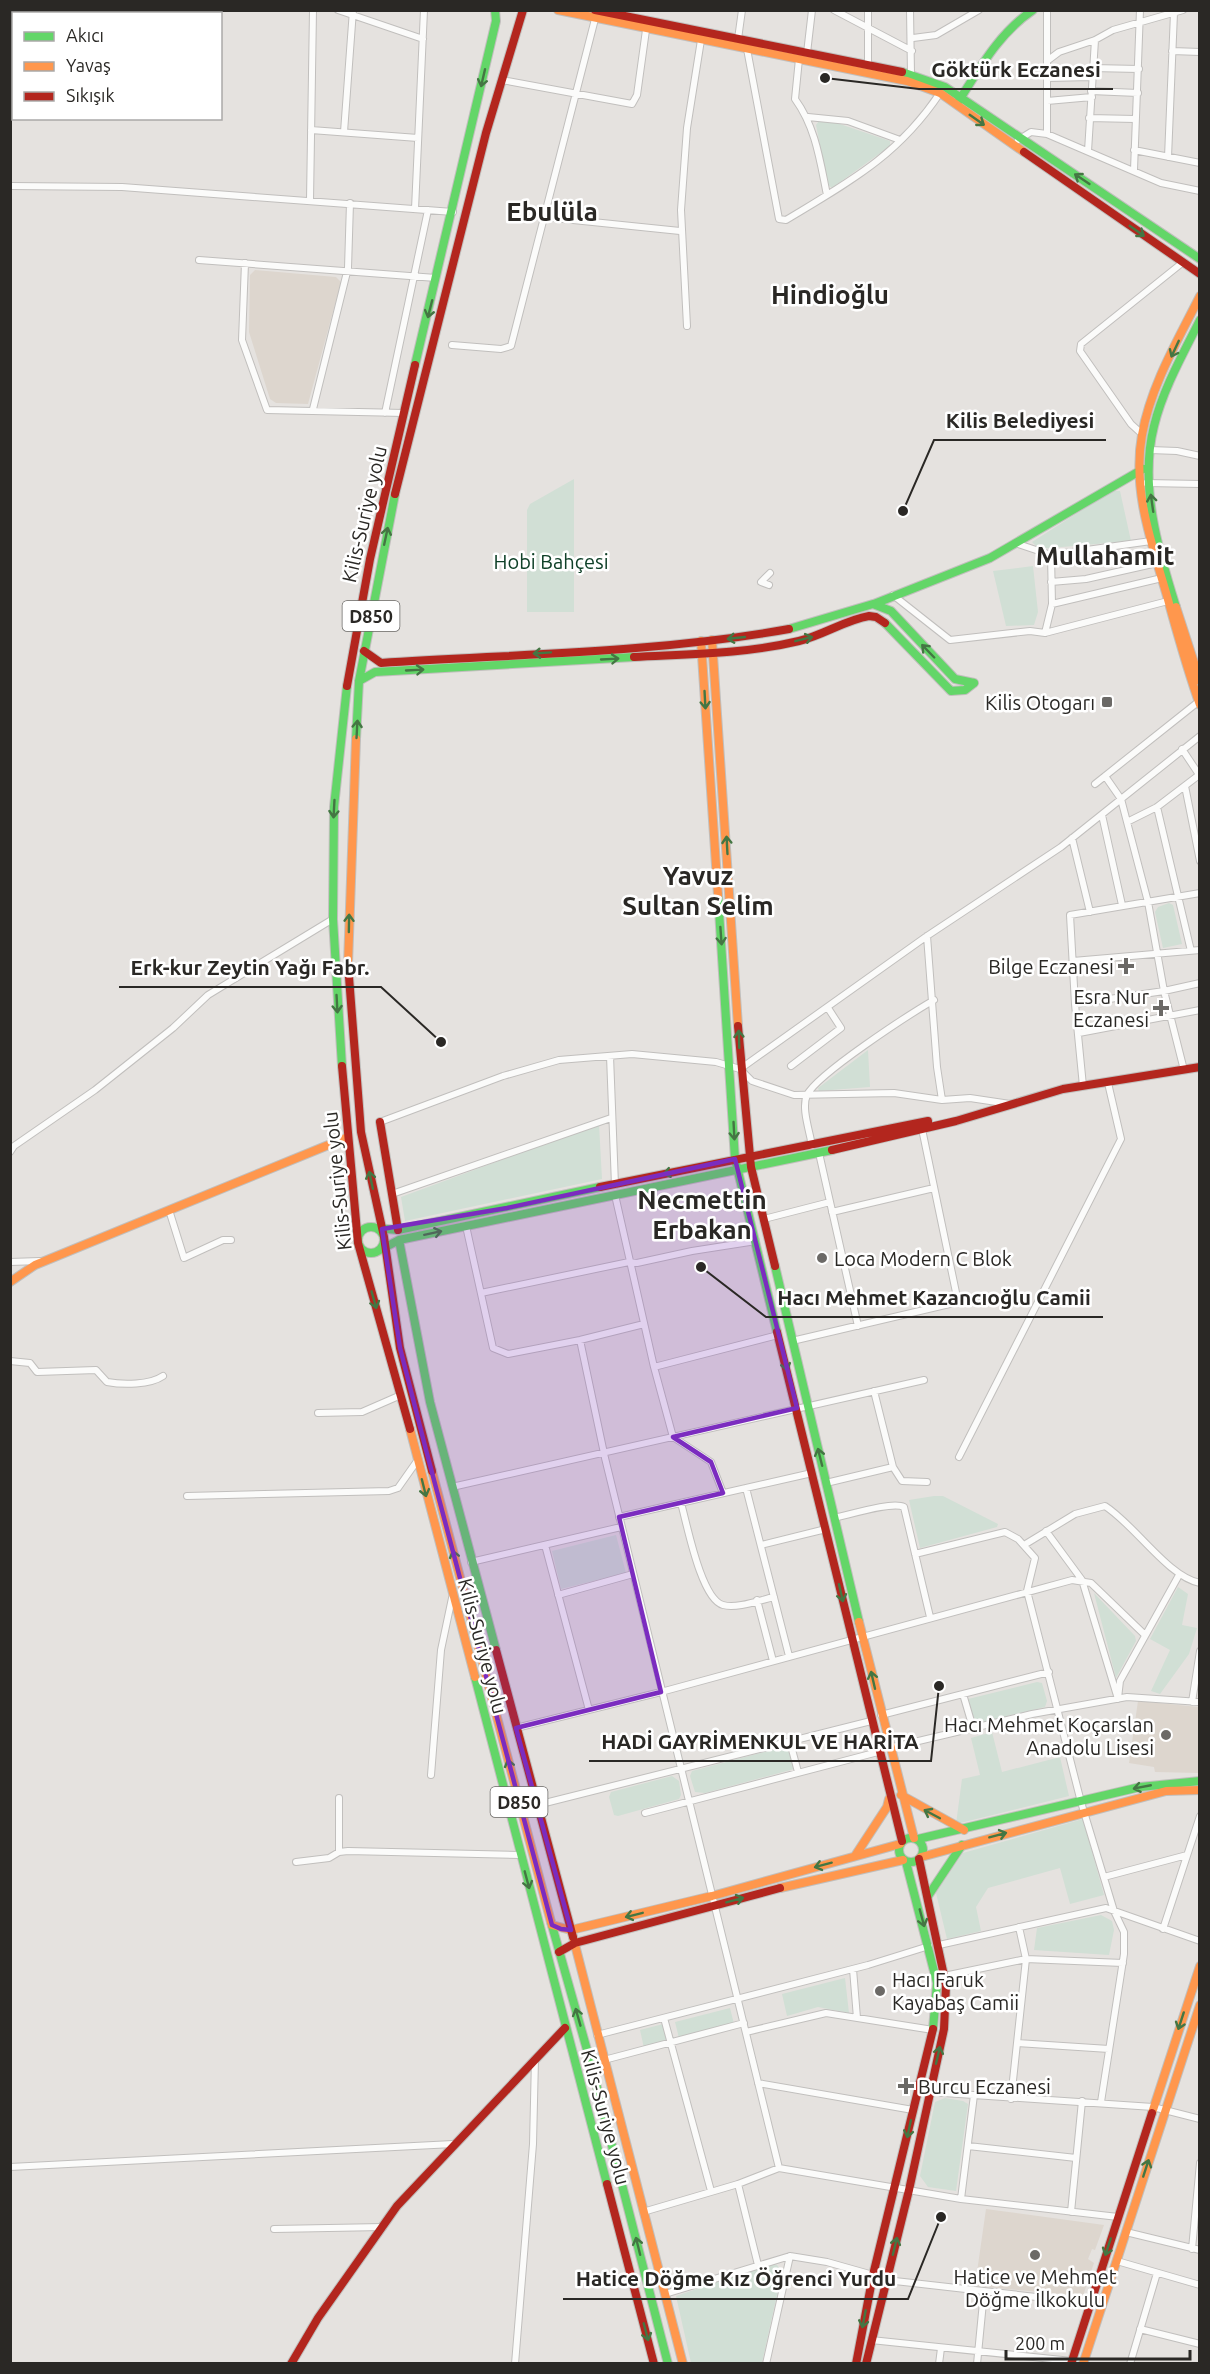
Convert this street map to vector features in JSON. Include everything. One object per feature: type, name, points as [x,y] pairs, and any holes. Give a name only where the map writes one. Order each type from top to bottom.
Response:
[{"type":"main road","name":"Kilis-Suriye yolu","points":[[497,10],[453,212],[370,559],[348,672],[334,807],[333,919],[348,1137],[358,1243],[401,1395],[654,2364]]},
{"type":"main road","name":"D850","points":[[523,10],[502,80],[402,460],[364,651],[359,681],[350,859],[348,980],[361,1132],[381,1231],[382,1249],[400,1348],[559,1952],[594,2076],[668,2364]]},
{"type":"main road","points":[[558,10],[610,16],[738,39],[911,74],[945,87],[1199,258]]},
{"type":"main road","points":[[955,105],[963,99],[998,41],[1018,20],[1033,10]]},
{"type":"main road","points":[[610,16],[646,30],[907,81],[940,93],[1196,273],[1200,283]]},
{"type":"main road","points":[[1199,704],[1184,660],[1142,509],[1138,471],[1142,434],[1151,401],[1200,296]]},
{"type":"main road","points":[[1200,320],[1173,377],[1154,427],[1148,467],[1152,509],[1175,606],[1200,681]]},
{"type":"main road","points":[[364,651],[381,663],[701,641],[800,627],[873,604],[990,558],[1018,544],[1148,467]]},
{"type":"main road","points":[[359,681],[375,672],[714,653],[788,643],[824,634],[864,616],[873,615],[882,620],[951,691],[965,690],[974,683],[960,682],[955,679],[891,611],[873,604]]},
{"type":"main road","points":[[873,604],[873,615]]},
{"type":"main road","points":[[712,640],[735,1067],[735,1159],[889,1792],[901,1843],[899,1852],[904,1861],[929,1947],[937,1983],[933,2030],[873,2275],[856,2364]]},
{"type":"main road","points":[[701,641],[735,1067],[751,1167],[889,1748],[901,1795],[916,1839],[923,1846],[920,1858],[944,1976],[946,2004],[944,2029],[909,2190],[866,2364]]},
{"type":"main road","points":[[956,1121],[932,1121],[815,1149],[738,1170],[399,1240],[382,1249],[366,1252],[358,1243],[358,1236],[363,1229],[398,1230],[735,1159],[815,1149],[922,1129],[956,1121],[1063,1089],[1200,1067]]},
{"type":"main road","points":[[380,1122],[398,1230]]},
{"type":"main road","points":[[10,1282],[46,1261],[348,1137]]},
{"type":"main road","points":[[399,1240],[430,1402],[471,1562],[572,1930],[603,2060],[683,2364]]},
{"type":"main road","points":[[559,1952],[575,1943],[715,1906],[920,1858],[1140,1787],[1200,1781]]},
{"type":"main road","points":[[552,1925],[572,1930],[712,1896],[916,1839],[1166,1791],[1200,1790]]},
{"type":"main road","points":[[855,1856],[887,1808],[889,1792]]},
{"type":"main road","points":[[901,1795],[965,1830]]},
{"type":"main road","points":[[928,1896],[962,1845]]},
{"type":"main road","points":[[1071,2362],[1200,1966]]},
{"type":"main road","points":[[1083,2364],[1200,2006]]},
{"type":"main road","points":[[291,2364],[318,2318],[397,2206],[453,2144],[565,2028]]},
{"type":"street","points":[[310,200],[313,10]]},
{"type":"street","points":[[338,10],[423,39]]},
{"type":"street","points":[[415,209],[424,10]]},
{"type":"street","points":[[738,39],[742,10]]},
{"type":"street","points":[[807,53],[812,10]]},
{"type":"street","points":[[834,10],[912,51]]},
{"type":"street","points":[[868,10],[868,65]]},
{"type":"street","points":[[910,10],[913,38],[911,74]]},
{"type":"street","points":[[913,38],[936,35],[979,10]]},
{"type":"street","points":[[1047,10],[1047,134]]},
{"type":"street","points":[[1134,170],[1140,10]]},
{"type":"street","points":[[1047,61],[1059,52],[1095,40],[1113,30],[1183,10]]},
{"type":"street","points":[[1168,157],[1174,13]]},
{"type":"street","points":[[344,132],[353,14]]},
{"type":"street","points":[[452,345],[501,349],[511,346],[595,15]]},
{"type":"street","points":[[502,80],[623,103],[635,102],[646,30]]},
{"type":"street","points":[[687,326],[680,231],[687,128],[701,40]]},
{"type":"street","points":[[1088,151],[1095,40]]},
{"type":"street","points":[[747,49],[779,219],[786,220],[884,157],[921,120],[940,93]]},
{"type":"street","points":[[1172,51],[1200,52]]},
{"type":"street","points":[[799,59],[795,99],[808,117],[815,138],[827,195]]},
{"type":"street","points":[[1092,68],[1139,69]]},
{"type":"street","points":[[1047,78],[1091,77]]},
{"type":"street","points":[[1047,100],[1091,94],[1138,93]]},
{"type":"street","points":[[808,117],[848,121],[900,140]]},
{"type":"street","points":[[1089,118],[1135,119]]},
{"type":"street","points":[[311,130],[418,138]]},
{"type":"street","points":[[1014,145],[1020,137],[1031,132],[1047,134],[1161,183],[1200,191]]},
{"type":"street","points":[[1134,150],[1199,163],[1200,153]]},
{"type":"street","points":[[10,186],[122,187],[453,212]]},
{"type":"street","points":[[313,409],[347,272],[350,203]]},
{"type":"street","points":[[385,413],[428,210]]},
{"type":"street","points":[[544,217],[680,231]]},
{"type":"street","points":[[199,260],[437,278]]},
{"type":"street","points":[[245,263],[242,340],[267,410],[313,409],[404,413]]},
{"type":"street","points":[[1142,434],[1131,424],[1080,351],[1081,344],[1182,263]]},
{"type":"street","points":[[1150,450],[1177,451],[1200,456]]},
{"type":"street","points":[[1139,482],[1200,484]]},
{"type":"street","points":[[1018,544],[1051,555],[1151,541]]},
{"type":"street","points":[[1045,633],[1052,604],[1051,555]]},
{"type":"street","points":[[1051,582],[1086,579],[1157,563]]},
{"type":"street","points":[[769,585],[761,582],[770,573]]},
{"type":"street","points":[[1052,604],[1162,578]]},
{"type":"street","points":[[893,595],[950,640],[1030,631],[1045,633],[1168,601]]},
{"type":"street","points":[[1095,784],[1199,704]]},
{"type":"street","points":[[735,1067],[828,1008],[927,936],[1072,838],[1200,736]]},
{"type":"street","points":[[1127,822],[1157,807],[1199,776],[1182,749]]},
{"type":"street","points":[[1105,776],[1121,799],[1148,902],[1164,991],[1184,1070]]},
{"type":"street","points":[[1185,786],[1200,861]]},
{"type":"street","points":[[1157,807],[1191,951]]},
{"type":"street","points":[[1102,815],[1122,905]]},
{"type":"street","points":[[1072,838],[1090,912]]},
{"type":"street","points":[[1083,1086],[1079,1033],[1074,1004],[1070,915],[1177,898],[1200,892]]},
{"type":"street","points":[[10,1152],[14,1146],[95,1090],[173,1028],[208,995],[333,919]]},
{"type":"street","points":[[927,936],[934,999],[937,1067],[942,1100]]},
{"type":"street","points":[[1072,961],[1200,950]]},
{"type":"street","points":[[1074,1004],[1164,991],[1200,983]]},
{"type":"street","points":[[858,1326],[805,1105],[807,1095],[817,1083],[891,1026],[934,999]]},
{"type":"street","points":[[791,1066],[841,1028],[828,1008]]},
{"type":"street","points":[[1079,1033],[1200,1010]]},
{"type":"street","points":[[380,1122],[503,1076],[560,1060],[632,1054],[716,1062],[735,1067],[752,1081],[763,1086],[807,1095],[894,1093],[942,1100],[970,1098],[1011,1104]]},
{"type":"street","points":[[610,1056],[615,1185]]},
{"type":"street","points":[[959,1457],[1121,1140],[1108,1083]]},
{"type":"street","points":[[392,1194],[611,1118]]},
{"type":"street","points":[[792,1341],[958,1302],[922,1129]]},
{"type":"street","points":[[832,1212],[934,1188]]},
{"type":"street","points":[[615,1195],[654,1367],[673,1437],[711,1462],[723,1493]]},
{"type":"street","points":[[764,1218],[830,1202]]},
{"type":"street","points":[[169,1210],[184,1258],[224,1240],[231,1240]]},
{"type":"street","points":[[466,1226],[493,1348],[497,1352],[508,1353],[580,1340],[645,1324]]},
{"type":"street","points":[[481,1293],[629,1262],[637,1263],[692,1251],[756,1241]]},
{"type":"street","points":[[10,1262],[46,1261]]},
{"type":"street","points":[[654,1367],[778,1335]]},
{"type":"street","points":[[580,1340],[621,1527],[779,2168]]},
{"type":"street","points":[[10,1361],[30,1362],[37,1372],[96,1370],[107,1382],[114,1383],[153,1381],[163,1376]]},
{"type":"street","points":[[452,1487],[924,1380]]},
{"type":"street","points":[[874,1391],[893,1467],[902,1481],[927,1482]]},
{"type":"street","points":[[318,1413],[362,1412],[401,1395]]},
{"type":"street","points":[[187,1496],[389,1491],[398,1488],[417,1461]]},
{"type":"street","points":[[826,1483],[893,1467]]},
{"type":"street","points":[[619,1517],[812,1473]]},
{"type":"street","points":[[746,1488],[789,1656]]},
{"type":"street","points":[[681,1503],[709,1594],[724,1606],[774,1597]]},
{"type":"street","points":[[834,1518],[899,1504],[903,1507],[930,1617]]},
{"type":"street","points":[[1024,1545],[1076,1514],[1105,1506],[1138,1533],[1179,1575],[1200,1583]]},
{"type":"street","points":[[471,1562],[621,1527]]},
{"type":"street","points":[[761,1545],[826,1529]]},
{"type":"street","points":[[1046,1531],[1082,1580],[1118,1699]]},
{"type":"street","points":[[915,1554],[1005,1532],[1024,1545],[1035,1558],[1027,1591],[1083,1807],[1114,1911],[1124,1932],[1123,1963],[1101,2102]]},
{"type":"street","points":[[545,1545],[589,1710]]},
{"type":"street","points":[[558,1594],[633,1574]]},
{"type":"street","points":[[1118,1699],[1120,1682],[1179,1575]]},
{"type":"street","points":[[516,1728],[661,1692],[1027,1591],[1082,1580],[1098,1589],[1145,1635]]},
{"type":"street","points":[[431,1775],[441,1650],[453,1595]]},
{"type":"street","points":[[757,1600],[772,1661]]},
{"type":"street","points":[[889,1748],[1059,1709],[1118,1699],[1196,1702],[1200,1651]]},
{"type":"street","points":[[881,1715],[1049,1672]]},
{"type":"street","points":[[963,1694],[973,1728]]},
{"type":"street","points":[[537,1805],[870,1721]]},
{"type":"street","points":[[790,1742],[798,1773]]},
{"type":"street","points":[[645,1813],[878,1752]]},
{"type":"street","points":[[339,1798],[339,1852]]},
{"type":"street","points":[[1163,1929],[1200,1816]]},
{"type":"street","points":[[296,1862],[329,1858],[339,1852],[520,1855]]},
{"type":"street","points":[[1104,1877],[1187,1855]]},
{"type":"street","points":[[939,1946],[1106,1908],[1200,1941]]},
{"type":"street","points":[[1011,2098],[1026,1959],[1019,1927]]},
{"type":"street","points":[[597,2035],[854,1969],[929,1947]]},
{"type":"street","points":[[944,1976],[1026,1959],[1123,1963]]},
{"type":"street","points":[[854,1969],[857,2018]]},
{"type":"street","points":[[746,2032],[818,2013],[933,2030]]},
{"type":"street","points":[[664,2018],[711,2191]]},
{"type":"street","points":[[603,2060],[744,2024]]},
{"type":"street","points":[[1017,2043],[1109,2049]]},
{"type":"street","points":[[515,2364],[529,2210],[535,2059]]},
{"type":"street","points":[[758,2082],[913,2110]]},
{"type":"street","points":[[929,2092],[1101,2102],[1153,2107],[1199,2116]]},
{"type":"street","points":[[961,2199],[974,2095]]},
{"type":"street","points":[[1071,2212],[1082,2101]]},
{"type":"street","points":[[10,2167],[453,2144]]},
{"type":"street","points":[[968,2146],[1076,2158]]},
{"type":"street","points":[[1192,2249],[1200,2163]]},
{"type":"street","points":[[643,2212],[738,2184],[779,2168],[961,2199],[1118,2217]]},
{"type":"street","points":[[738,2184],[758,2265]]},
{"type":"street","points":[[274,2229],[383,2227]]},
{"type":"street","points":[[1126,2232],[1200,2250]]},
{"type":"street","points":[[766,2364],[790,2256]]},
{"type":"street","points":[[665,2294],[790,2256],[827,2262],[873,2275]]},
{"type":"street","points":[[1118,2261],[1200,2285]]},
{"type":"street","points":[[1130,2364],[1157,2273]]},
{"type":"street","points":[[886,2280],[1090,2303]]},
{"type":"street","points":[[977,2364],[984,2292]]},
{"type":"street","points":[[1140,2329],[1200,2344]]},
{"type":"street","points":[[871,2340],[1071,2362]]},
{"type":"street","points":[[939,2364],[941,2348]]},
{"type":"highlighted area","points":[[735,1159],[797,1408],[673,1437],[711,1462],[723,1493],[619,1517],[661,1692],[516,1728],[571,1930],[561,1929],[552,1925],[426,1450],[400,1348],[382,1229],[507,1208]]},
{"type":"shaded area","points":[[255,270],[336,277],[341,282],[308,404],[276,403],[270,399],[249,332],[250,275]]},
{"type":"shaded area","name":"Hacı Mehmet Koçarslan Anadolu Lisesi","points":[[1138,1701],[1199,1707],[1199,1773],[1155,1772],[1154,1767],[1129,1763]]},
{"type":"shaded area","name":"Hatice ve Mehmet Döğme İlkokulu","points":[[986,2209],[1104,2225],[1095,2250],[1092,2249],[1088,2259],[1094,2263],[1083,2296],[975,2286]]},
{"type":"green space","points":[[819,121],[837,123],[890,141],[890,146],[832,188],[828,185],[816,125]]},
{"type":"green space","name":"Hobi Bahçesi","points":[[574,479],[574,612],[527,612],[527,510],[530,504]]},
{"type":"green space","points":[[1112,491],[1120,491],[1131,541],[1039,549],[1032,542]]},
{"type":"green space","points":[[1033,566],[1038,612],[1034,625],[1006,626],[993,571]]},
{"type":"green space","points":[[1169,903],[1173,905],[1182,944],[1163,948],[1155,912],[1158,907]]},
{"type":"green space","points":[[868,1050],[870,1087],[819,1091],[818,1088]]},
{"type":"green space","points":[[599,1124],[602,1179],[405,1221],[401,1197]]},
{"type":"green space","points":[[943,1496],[998,1524],[997,1527],[920,1548],[909,1500]]},
{"type":"green space","points":[[616,1535],[626,1573],[561,1589],[552,1551]]},
{"type":"green space","points":[[1178,1587],[1188,1594],[1182,1625],[1197,1628],[1189,1654],[1160,1694],[1151,1691],[1170,1650],[1150,1639]]},
{"type":"green space","points":[[1094,1593],[1135,1636],[1136,1641],[1116,1678]]},
{"type":"green space","points":[[1037,1682],[1042,1683],[1047,1701],[1045,1707],[975,1724],[968,1699]]},
{"type":"green space","points":[[992,1732],[1002,1772],[1060,1757],[1069,1796],[956,1824],[962,1779],[980,1775],[971,1738]]},
{"type":"green space","points":[[787,1746],[794,1769],[705,1793],[695,1792],[690,1776],[692,1771]]},
{"type":"green space","points":[[672,1776],[679,1781],[681,1795],[679,1799],[618,1816],[614,1815],[609,1797],[611,1792]]},
{"type":"green space","points":[[1083,1819],[1104,1895],[1070,1904],[1060,1868],[988,1888],[976,1907],[981,1931],[947,1939],[936,1893],[963,1853]]},
{"type":"green space","points":[[1101,1915],[1112,1921],[1114,1930],[1109,1955],[1034,1950],[1037,1928]]},
{"type":"green space","points":[[845,1978],[849,2013],[818,2007],[787,2016],[782,1994]]},
{"type":"green space","points":[[730,2008],[734,2024],[679,2038],[675,2022]]},
{"type":"green space","points":[[663,2024],[667,2042],[644,2048],[640,2030]]},
{"type":"green space","points":[[945,2098],[968,2104],[956,2191],[928,2187],[920,2176],[935,2102]]},
{"type":"green space","points":[[770,2264],[777,2265],[782,2272],[762,2363],[691,2363],[676,2296]]},
{"type":"traffic: fast","points":[[415,365],[496,21],[495,10]]},
{"type":"traffic: fast","points":[[958,102],[1000,40],[1033,10]]},
{"type":"traffic: fast","points":[[902,72],[945,87],[1200,259]]},
{"type":"traffic: fast","points":[[1176,607],[1157,540],[1153,517],[1150,494],[1150,448],[1163,399],[1200,320]]},
{"type":"traffic: fast","points":[[874,604],[990,558],[1143,469]]},
{"type":"traffic: fast","points":[[356,739],[359,681],[395,494]]},
{"type":"traffic: fast","points":[[789,629],[873,604],[891,611],[955,679],[974,683]]},
{"type":"traffic: fast","points":[[885,623],[951,691],[965,690],[974,683]]},
{"type":"traffic: fast","points":[[359,681],[375,672],[634,657]]},
{"type":"traffic: fast","points":[[342,1066],[333,919],[334,807],[347,686]]},
{"type":"traffic: fast","points":[[718,895],[735,1159],[777,1332]]},
{"type":"traffic: fast","points":[[378,1251],[399,1240],[832,1150]]},
{"type":"traffic: fast","points":[[376,1228],[398,1230],[600,1187]]},
{"type":"traffic: fast","points":[[371,1227],[380,1231],[384,1240],[380,1249],[371,1253],[362,1249],[358,1240],[362,1231],[371,1227]]},
{"type":"traffic: fast","points":[[399,1240],[430,1402],[496,1650]]},
{"type":"traffic: fast","points":[[775,1266],[859,1622]]},
{"type":"traffic: fast","points":[[475,1677],[607,2184]]},
{"type":"traffic: fast","points":[[918,1839],[1140,1787],[1200,1781]]},
{"type":"traffic: fast","points":[[911,1838],[920,1841],[923,1850],[920,1859],[911,1862],[902,1859],[899,1850],[902,1841],[911,1838]]},
{"type":"traffic: fast","points":[[928,1896],[962,1845]]},
{"type":"traffic: fast","points":[[906,1862],[937,1983],[933,2029]]},
{"type":"traffic: fast","points":[[551,1922],[591,2064],[668,2364]]},
{"type":"traffic: slow","points":[[558,10],[907,81],[940,93],[1024,152]]},
{"type":"traffic: slow","points":[[1200,296],[1166,363],[1152,398],[1142,435],[1140,456],[1145,517],[1182,650],[1200,705]]},
{"type":"traffic: slow","points":[[1176,607],[1200,681]]},
{"type":"traffic: slow","points":[[712,640],[738,1026]]},
{"type":"traffic: slow","points":[[701,641],[718,895]]},
{"type":"traffic: slow","points":[[348,964],[356,739]]},
{"type":"traffic: slow","points":[[10,1282],[35,1265],[348,1137]]},
{"type":"traffic: slow","points":[[410,1429],[475,1677]]},
{"type":"traffic: slow","points":[[432,1471],[551,1922]]},
{"type":"traffic: slow","points":[[859,1622],[914,1838]]},
{"type":"traffic: slow","points":[[921,1857],[1166,1791],[1200,1790]]},
{"type":"traffic: slow","points":[[901,1795],[964,1830]]},
{"type":"traffic: slow","points":[[855,1856],[887,1807],[889,1799]]},
{"type":"traffic: slow","points":[[552,1925],[571,1930],[712,1896],[900,1844]]},
{"type":"traffic: slow","points":[[780,1888],[903,1860]]},
{"type":"traffic: slow","points":[[573,1937],[683,2364]]},
{"type":"traffic: slow","points":[[1152,2113],[1200,1966]]},
{"type":"traffic: slow","points":[[1083,2364],[1200,2005]]},
{"type":"traffic: jam","points":[[395,494],[486,133],[523,10]]},
{"type":"traffic: jam","points":[[595,10],[902,72]]},
{"type":"traffic: jam","points":[[1024,152],[1200,274]]},
{"type":"traffic: jam","points":[[347,686],[370,559],[415,365]]},
{"type":"traffic: jam","points":[[634,657],[758,649],[799,641],[869,616],[876,617],[885,623]]},
{"type":"traffic: jam","points":[[364,651],[381,663],[637,648],[789,629]]},
{"type":"traffic: jam","points":[[348,964],[361,1132],[384,1237],[400,1348],[432,1471]]},
{"type":"traffic: jam","points":[[738,1026],[751,1167],[775,1266]]},
{"type":"traffic: jam","points":[[342,1066],[358,1243],[410,1429]]},
{"type":"traffic: jam","points":[[832,1150],[956,1121],[1063,1089],[1200,1067]]},
{"type":"traffic: jam","points":[[600,1187],[928,1121]]},
{"type":"traffic: jam","points":[[380,1122],[398,1230]]},
{"type":"traffic: jam","points":[[777,1332],[902,1841]]},
{"type":"traffic: jam","points":[[496,1650],[573,1937]]},
{"type":"traffic: jam","points":[[866,2364],[909,2190],[944,2029],[946,1985],[919,1859]]},
{"type":"traffic: jam","points":[[559,1952],[575,1943],[780,1888]]},
{"type":"traffic: jam","points":[[291,2364],[318,2318],[397,2206],[565,2028]]},
{"type":"traffic: jam","points":[[856,2364],[873,2275],[933,2029]]},
{"type":"traffic: jam","points":[[1071,2364],[1152,2113]]},
{"type":"traffic: jam","points":[[607,2184],[654,2364]]},
{"type":"place","name":"Göktürk Eczanesi","points":[[825,78]]},
{"type":"place","name":"Kilis Belediyesi","points":[[903,511]]},
{"type":"place","name":"Kilis Otogarı","points":[[1107,702]]},
{"type":"place","name":"Bilge Eczanesi","points":[[1126,966]]},
{"type":"place","name":"Esra Nur Eczanesi","points":[[1161,1008]]},
{"type":"place","name":"Erk-kur Zeytin Yağı Fabr.","points":[[441,1042]]},
{"type":"place","name":"Loca Modern C Blok","points":[[822,1258]]},
{"type":"place","name":"Hacı Mehmet Kazancıoğlu Camii","points":[[701,1267]]},
{"type":"place","name":"HADİ GAYRİMENKUL VE HARİTA","points":[[939,1686]]},
{"type":"place","name":"Hacı Mehmet Koçarslan Anadolu Lisesi","points":[[1166,1735]]},
{"type":"place","name":"Hacı Faruk Kayabaş Camii","points":[[880,1991]]},
{"type":"place","name":"Burcu Eczanesi","points":[[906,2086]]},
{"type":"place","name":"Hatice Döğme Kız Öğrenci Yurdu","points":[[941,2217]]},
{"type":"place","name":"Hatice ve Mehmet Döğme İlkokulu","points":[[1035,2255]]},
{"type":"district","name":"Ebulüla","points":[[552,211]]},
{"type":"district","name":"Hindioğlu","points":[[830,294]]},
{"type":"district","name":"Mullahamit","points":[[1105,555]]},
{"type":"district","name":"Yavuz Sultan Selim","points":[[698,890]]},
{"type":"district","name":"Necmettin Erbakan","points":[[702,1214]]}]
